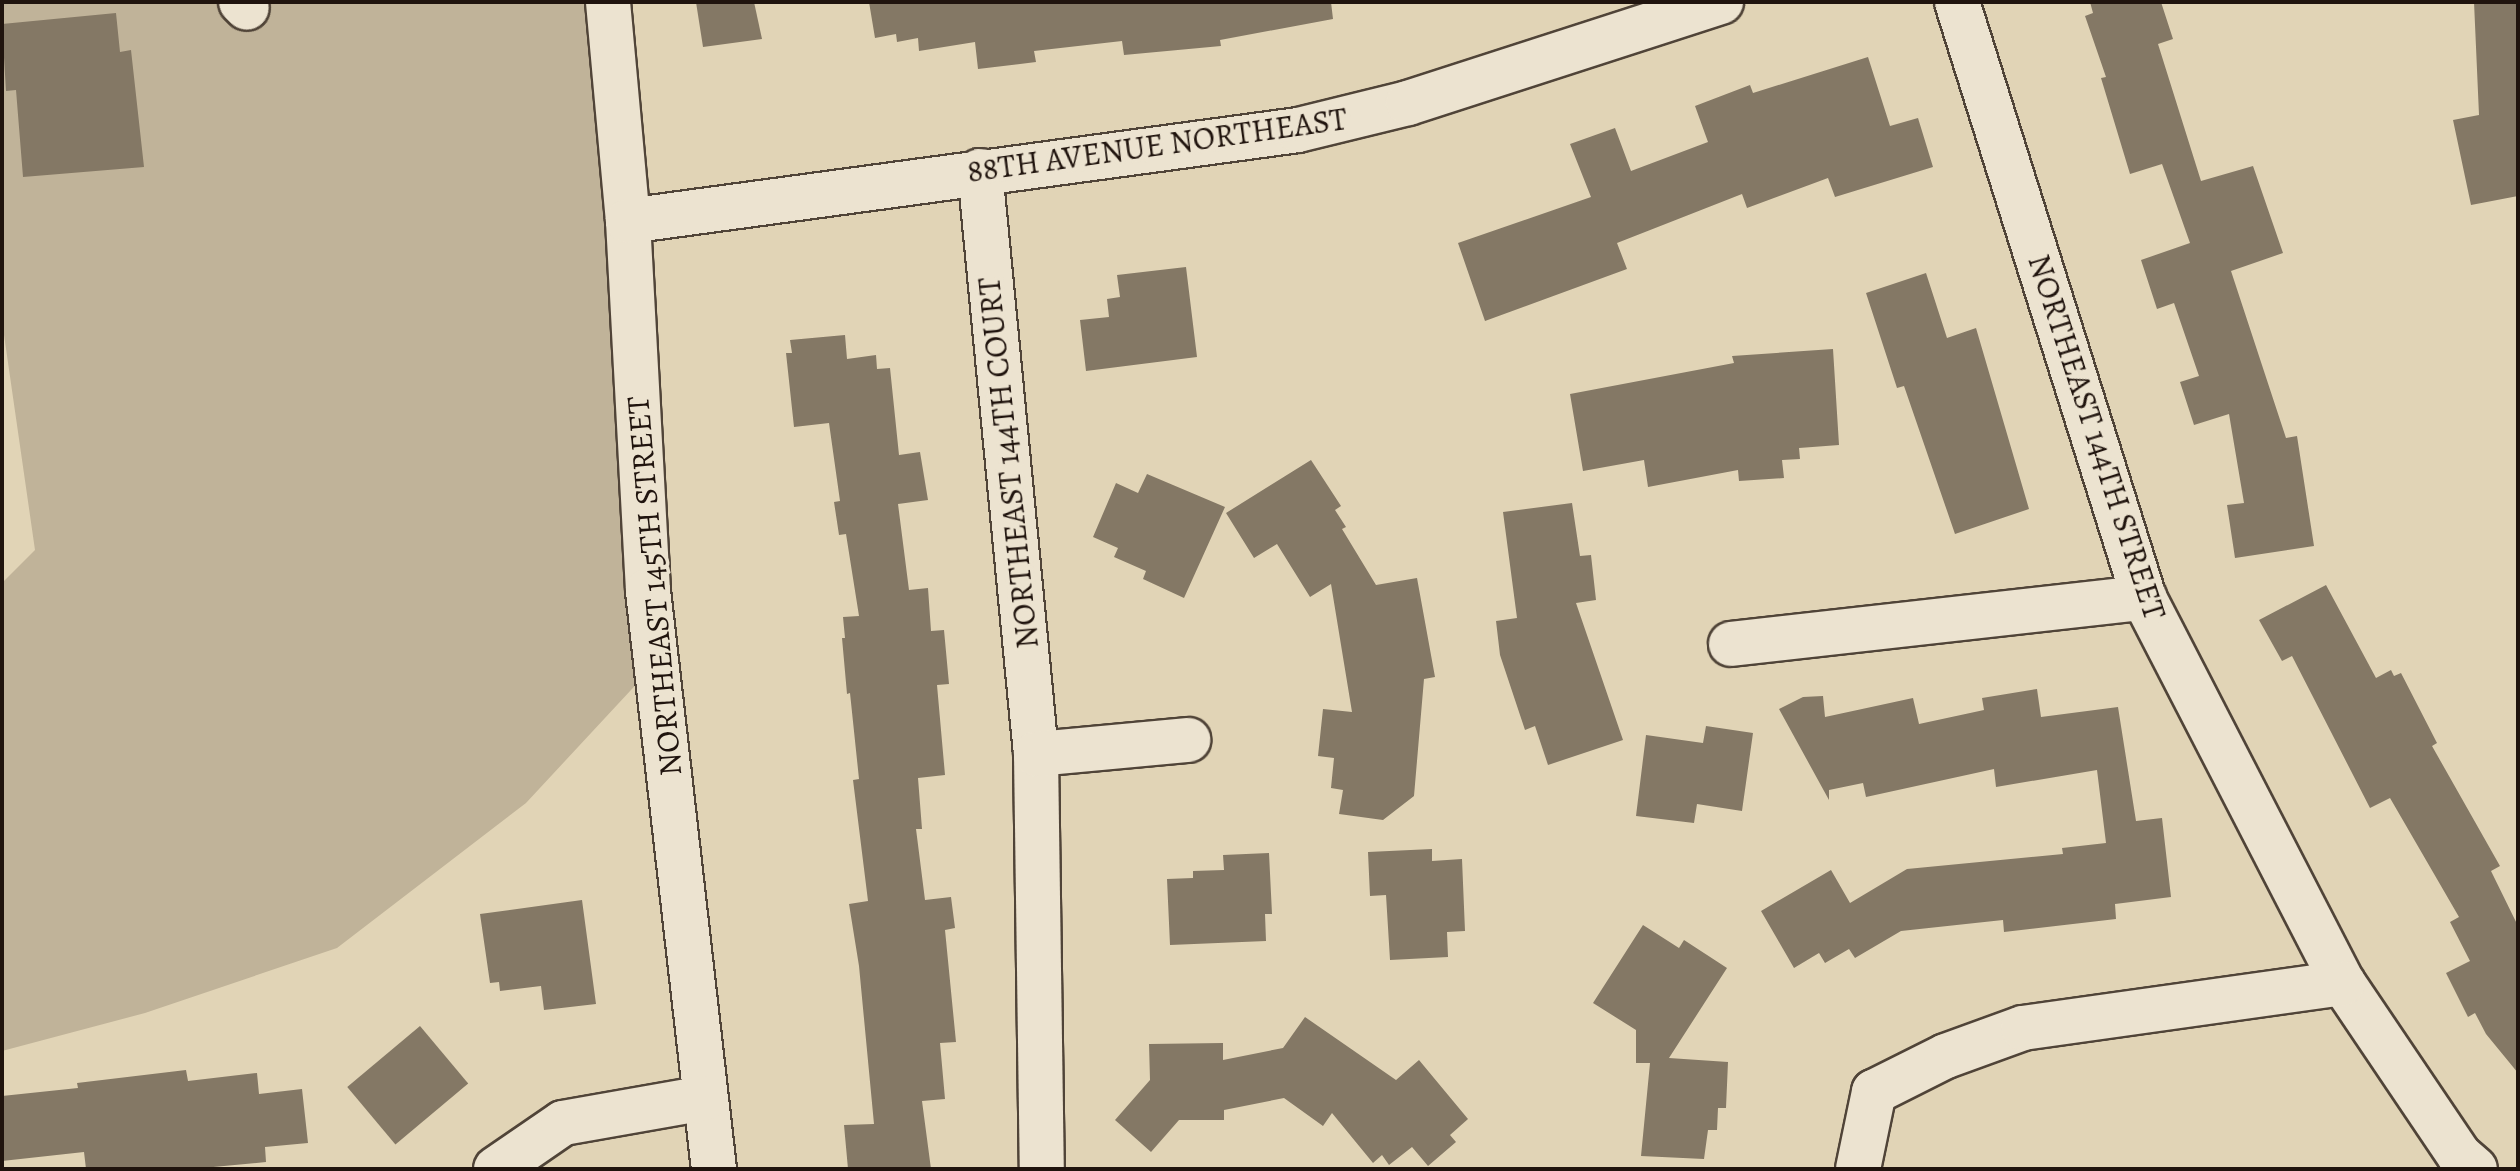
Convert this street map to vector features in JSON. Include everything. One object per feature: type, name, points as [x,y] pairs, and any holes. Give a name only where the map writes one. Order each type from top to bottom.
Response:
[{"type":"street","name":"NORTHEAST 145TH STREET","points":[[608,2],[628,221],[648,591],[714,1169]]},
{"type":"street","name":"88TH AVENUE NORTHEAST","points":[[628,221],[1298,130],[1408,103],[1721,2]]},
{"type":"street","name":"NORTHEAST 144TH STREET","points":[[1957,2],[2144,598],[2343,983],[2459,1155],[2475,1169]]},
{"type":"street","name":"NORTHEAST 144TH COURT","points":[[980,171],[1036,754],[1042,1169]]},
{"type":"street","points":[[1731,644],[2144,598]]},
{"type":"street","points":[[1036,754],[1188,740]]},
{"type":"street","points":[[1858,1169],[1874,1092],[1946,1056],[2023,1028],[2343,983]]},
{"type":"street","points":[[496,1169],[563,1123],[705,1098]]},
{"type":"shaded area","points":[[2,2],[604,2],[657,662],[526,803],[337,948],[145,1013],[2,1051],[2,583],[35,550],[2,321]]},
{"type":"building","points":[[696,2],[754,2],[762,39],[703,47]]},
{"type":"building","points":[[869,2],[1331,2],[1333,19],[1220,40],[1221,46],[1124,55],[1122,41],[1034,51],[1036,62],[978,69],[975,42],[919,51],[918,38],[897,42],[896,34],[875,38]]},
{"type":"building","points":[[2090,2],[2161,2],[2173,39],[2158,44],[2201,181],[2253,166],[2283,253],[2231,271],[2286,438],[2297,436],[2314,546],[2235,558],[2227,505],[2244,503],[2229,414],[2194,425],[2180,382],[2199,376],[2174,303],[2157,309],[2141,260],[2190,243],[2162,164],[2130,174],[2101,78],[2106,77],[2085,16],[2093,13]]},
{"type":"building","points":[[2474,2],[2518,2],[2518,196],[2471,205],[2453,120],[2479,115]]},
{"type":"building","points":[[116,13],[120,52],[131,50],[144,167],[23,177],[16,90],[6,91],[2,24]]},
{"type":"building","points":[[1868,57],[1890,126],[1918,118],[1933,167],[1835,197],[1828,178],[1747,208],[1742,194],[1617,243],[1627,269],[1485,321],[1458,243],[1591,197],[1570,144],[1615,128],[1631,171],[1708,142],[1695,106],[1750,85],[1753,93]]},
{"type":"building","points":[[1186,267],[1197,357],[1086,371],[1080,320],[1109,317],[1107,299],[1120,297],[1117,275]]},
{"type":"building","points":[[1926,273],[1947,338],[1976,328],[2029,509],[1955,534],[1904,386],[1897,388],[1866,293]]},
{"type":"building","points":[[845,335],[847,359],[876,355],[877,369],[890,368],[899,455],[920,452],[928,500],[898,504],[909,590],[928,588],[931,631],[944,630],[949,684],[937,685],[945,775],[918,778],[922,829],[916,829],[925,900],[951,897],[955,928],[945,930],[956,1042],[940,1043],[945,1099],[922,1101],[931,1169],[848,1169],[844,1125],[874,1124],[859,966],[849,904],[868,901],[853,780],[859,779],[842,638],[845,638],[843,617],[859,616],[846,534],[839,535],[834,502],[840,501],[829,423],[794,427],[786,353],[792,353],[790,340]]},
{"type":"building","points":[[1833,349],[1839,445],[1799,448],[1800,459],[1782,460],[1784,478],[1739,481],[1738,470],[1648,487],[1644,460],[1583,471],[1570,394],[1734,363],[1732,356]]},
{"type":"building","points":[[1311,460],[1341,506],[1335,510],[1346,527],[1342,529],[1376,585],[1417,578],[1435,677],[1424,679],[1414,796],[1383,820],[1339,814],[1343,790],[1331,788],[1334,758],[1318,756],[1323,709],[1352,712],[1331,584],[1310,597],[1277,544],[1254,558],[1226,513]]},
{"type":"building","points":[[1147,474],[1225,507],[1184,598],[1143,579],[1146,571],[1114,557],[1118,548],[1093,537],[1116,483],[1138,493]]},
{"type":"building","points":[[1572,503],[1580,556],[1591,555],[1596,600],[1576,603],[1623,740],[1548,765],[1535,726],[1525,730],[1500,655],[1496,621],[1517,618],[1503,512]]},
{"type":"building","points":[[2326,585],[2376,678],[2391,670],[2394,676],[2401,673],[2437,743],[2432,746],[2500,866],[2491,871],[2518,926],[2518,1073],[2486,1034],[2475,1013],[2468,1017],[2446,973],[2470,961],[2450,922],[2459,917],[2390,798],[2370,808],[2292,656],[2282,661],[2259,620]]},
{"type":"building","points":[[2037,689],[2041,717],[2118,707],[2136,821],[2162,818],[2171,897],[2115,904],[2116,919],[2004,932],[2003,920],[1901,931],[1855,958],[1849,949],[1825,963],[1819,953],[1794,968],[1761,911],[1831,870],[1850,903],[1907,869],[2063,854],[2062,848],[2106,843],[2097,770],[1996,787],[1994,769],[1866,797],[1863,783],[1829,790],[1829,800],[1779,709],[1803,697],[1823,696],[1825,717],[1913,698],[1919,724],[1984,710],[1982,698]]},
{"type":"building","points":[[1706,726],[1753,733],[1742,811],[1697,804],[1694,823],[1636,816],[1646,735],[1703,743]]},
{"type":"building","points":[[1432,849],[1432,861],[1462,859],[1465,931],[1447,932],[1448,957],[1390,960],[1386,895],[1370,896],[1368,852]]},
{"type":"building","points":[[1269,853],[1272,914],[1265,914],[1266,941],[1170,945],[1167,879],[1193,878],[1193,871],[1224,870],[1223,855]]},
{"type":"building","points":[[582,900],[596,1004],[544,1010],[541,986],[500,991],[499,982],[490,983],[480,914]]},
{"type":"building","points":[[1643,925],[1679,948],[1684,940],[1727,968],[1669,1058],[1728,1062],[1726,1108],[1718,1108],[1717,1130],[1708,1130],[1704,1159],[1641,1156],[1650,1063],[1636,1063],[1636,1030],[1593,1003]]},
{"type":"building","points":[[1305,1017],[1396,1080],[1419,1060],[1468,1119],[1450,1135],[1456,1142],[1428,1166],[1412,1147],[1389,1165],[1382,1155],[1373,1163],[1332,1113],[1323,1126],[1284,1098],[1224,1110],[1224,1120],[1179,1120],[1151,1152],[1115,1120],[1150,1080],[1149,1044],[1223,1043],[1223,1060],[1283,1048]]},
{"type":"building","points":[[420,1026],[468,1083],[395,1145],[347,1087]]},
{"type":"building","points":[[186,1070],[188,1081],[257,1073],[259,1094],[302,1089],[308,1143],[265,1147],[266,1162],[192,1169],[86,1169],[84,1152],[2,1161],[2,1096],[78,1088],[77,1083]]}]
